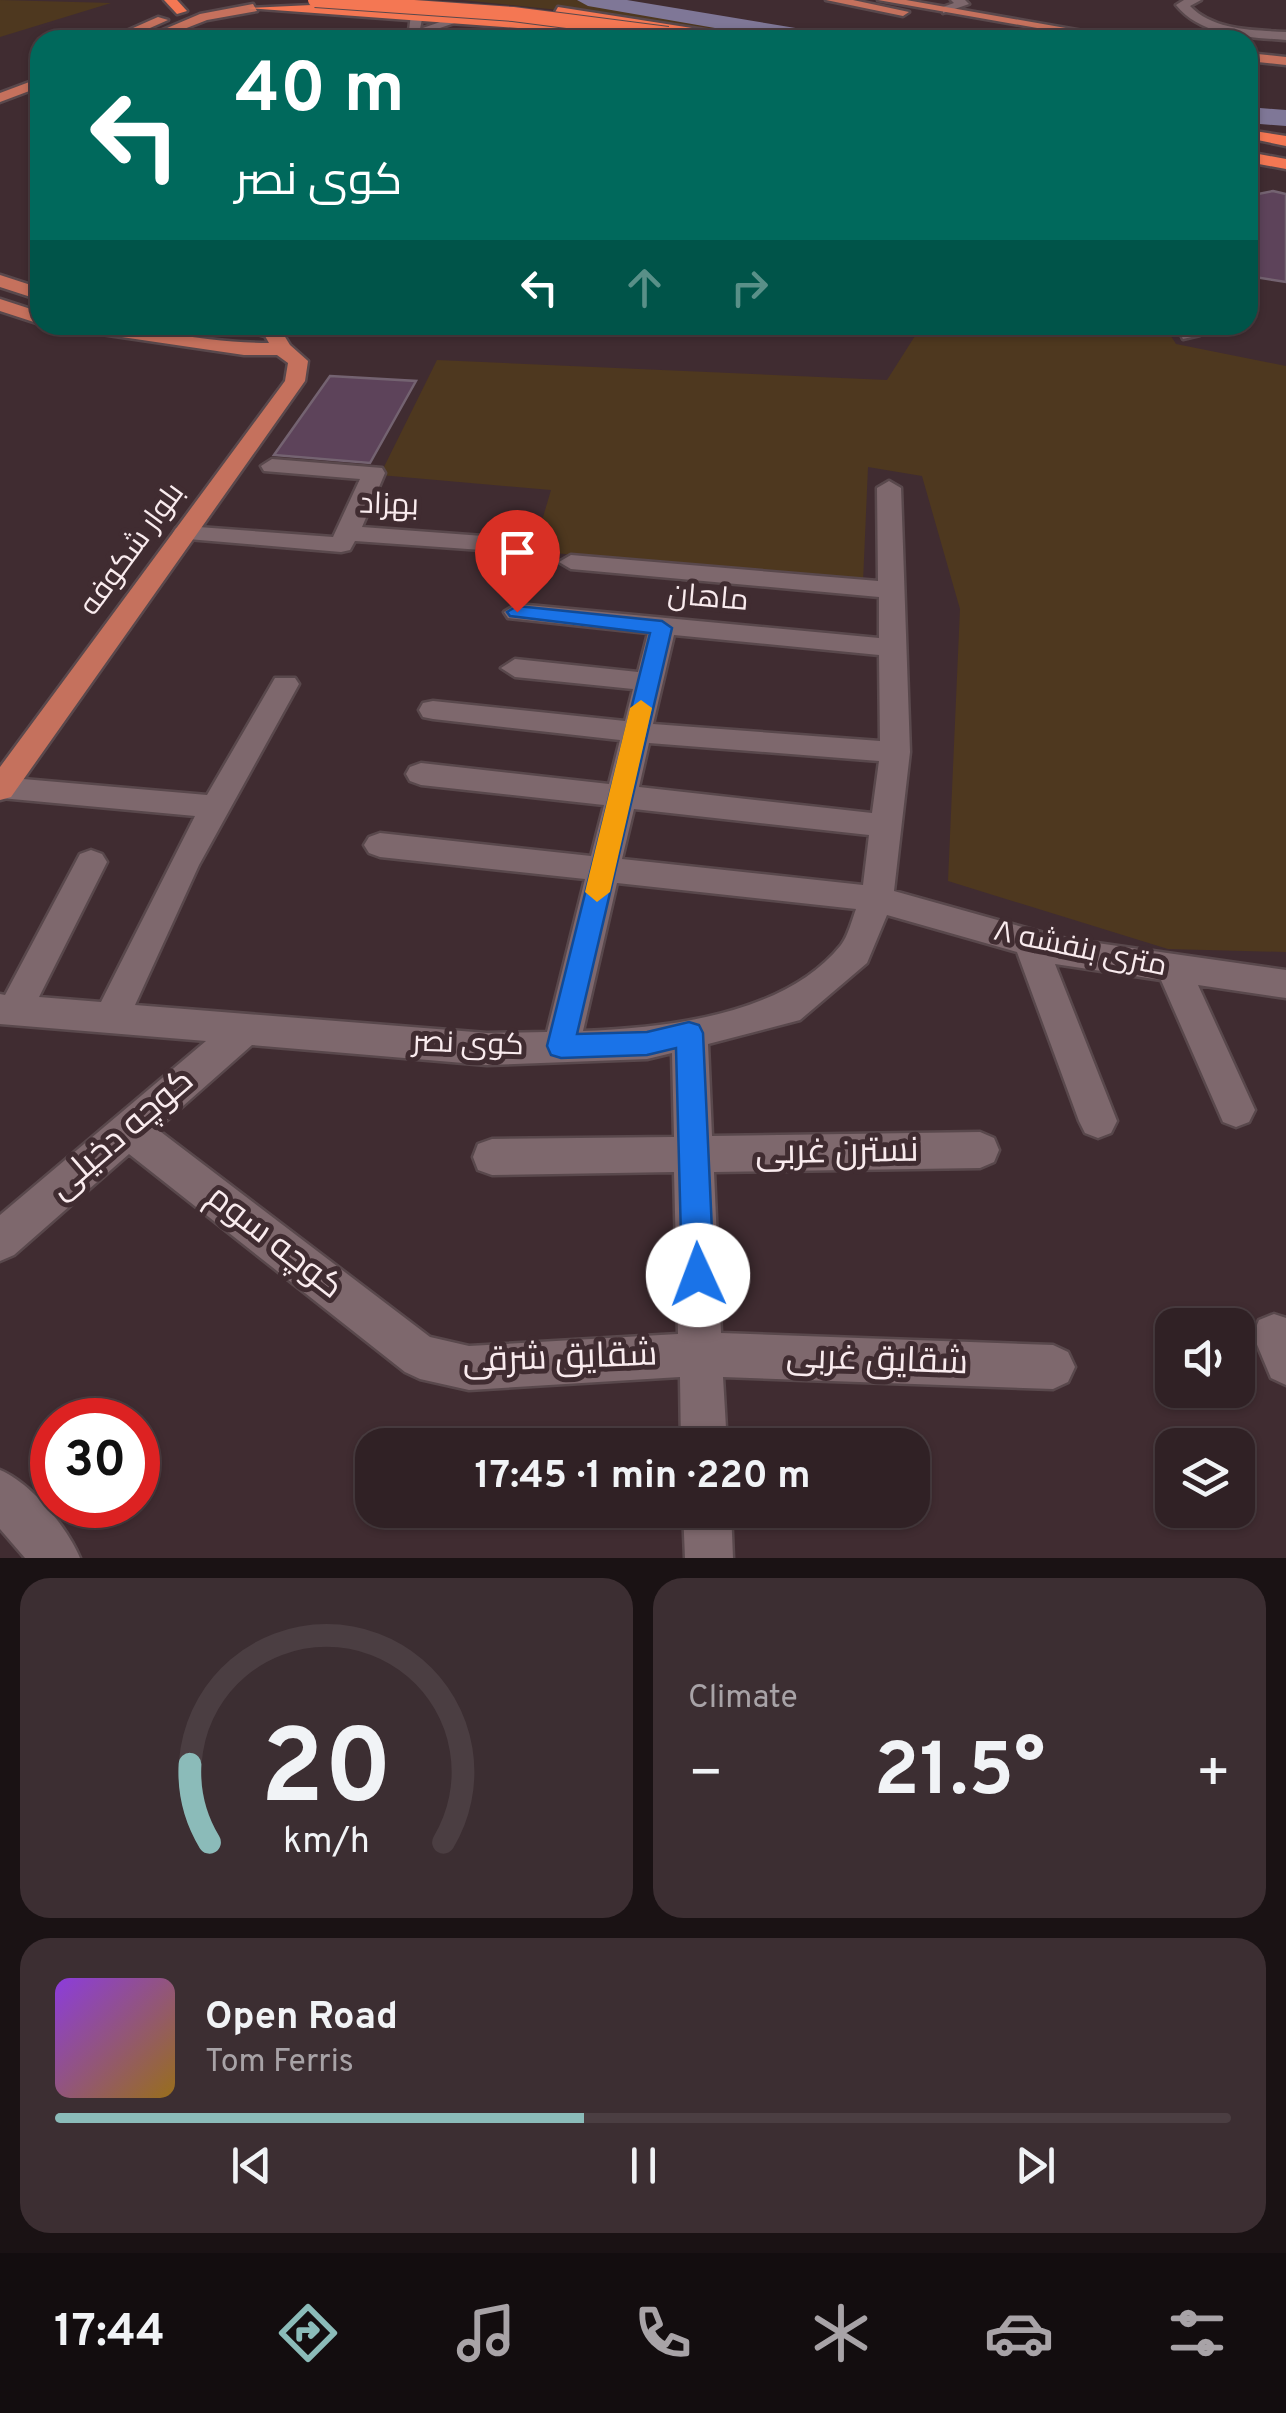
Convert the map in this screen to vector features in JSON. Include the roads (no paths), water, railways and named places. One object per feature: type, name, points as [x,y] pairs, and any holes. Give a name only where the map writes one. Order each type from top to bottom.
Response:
[{"type":"highway","points":[[170,0],[185,8]]},
{"type":"highway","points":[[253,8],[285,0]]},
{"type":"highway","points":[[315,0],[529,16],[624,30]]},
{"type":"highway","points":[[434,0],[605,16],[685,30]]},
{"type":"highway","points":[[253,8],[330,4],[583,30]]},
{"type":"highway","points":[[1258,132],[1286,133]]},
{"type":"highway","points":[[1258,134],[1286,141]]},
{"type":"highway","points":[[1258,146],[1286,151]]},
{"type":"highway","points":[[1258,159],[1286,164]]},
{"type":"main road","points":[[832,0],[1010,30]]},
{"type":"main road","points":[[884,0],[952,5],[1078,30]]},
{"type":"main road","points":[[135,30],[185,8]]},
{"type":"main road","points":[[170,30],[204,17],[253,8]]},
{"type":"main road","points":[[1258,58],[1286,61]]},
{"type":"main road","points":[[1258,68],[1286,71]]},
{"type":"main road","points":[[0,84],[30,72]]},
{"type":"main road","points":[[0,98],[30,86]]},
{"type":"main road","points":[[0,282],[30,291]]},
{"type":"main road","points":[[0,305],[30,315]]},
{"type":"main road","points":[[146,335],[244,350],[277,335]]},
{"type":"main road","name":"بلوار شکوفه","points":[[1,788],[295,381],[298,361],[277,335]]},
{"type":"street","points":[[1196,0],[1182,5],[1198,20],[1253,30]]},
{"type":"street","points":[[413,30],[417,14]]},
{"type":"street","points":[[429,30],[463,18]]},
{"type":"street","points":[[1258,31],[1286,36]]},
{"type":"street","points":[[272,466],[374,473],[347,533]]},
{"type":"street","name":"کوی نصر","points":[[7,1010],[487,1049],[647,1044],[788,1010],[855,953],[877,899],[895,752],[889,488]]},
{"type":"street","name":"بهزاد","points":[[185,533],[341,545],[347,533],[526,546],[522,557]]},
{"type":"street","points":[[571,562],[892,590]]},
{"type":"street","name":"ماهان","points":[[517,612],[893,648]]},
{"type":"street","points":[[561,1046],[618,796],[662,628]]},
{"type":"street","points":[[516,668],[648,682]]},
{"type":"street","points":[[111,1020],[183,865],[285,684]]},
{"type":"street","points":[[433,710],[635,732],[895,752]]},
{"type":"street","points":[[420,774],[886,826]]},
{"type":"street","points":[[1,788],[216,808]]},
{"type":"street","name":"۸ متری بنفشه","points":[[380,845],[877,899],[1030,943],[1174,970],[1286,984]]},
{"type":"street","points":[[7,1010],[90,862]]},
{"type":"street","points":[[1030,943],[1098,1122]]},
{"type":"street","points":[[1174,970],[1236,1110]]},
{"type":"street","name":"کوچه دخیلی","points":[[0,1241],[244,1030]]},
{"type":"street","points":[[689,1033],[703,1428]]},
{"type":"street","name":"کوچه سوم","points":[[128,1130],[420,1357]]},
{"type":"street","name":"نسترن غربی","points":[[492,1157],[980,1150]]},
{"type":"street","name":"شقایق شرقی","points":[[420,1357],[468,1368],[701,1354]]},
{"type":"street","name":"شقایق غربی","points":[[701,1354],[1053,1367]]},
{"type":"street","points":[[0,1492],[56,1558]]},
{"type":"street","points":[[707,1528],[708,1558]]},
{"type":"waterway","points":[[588,0],[766,30]]},
{"type":"waterway","points":[[1258,116],[1286,118]]}]
